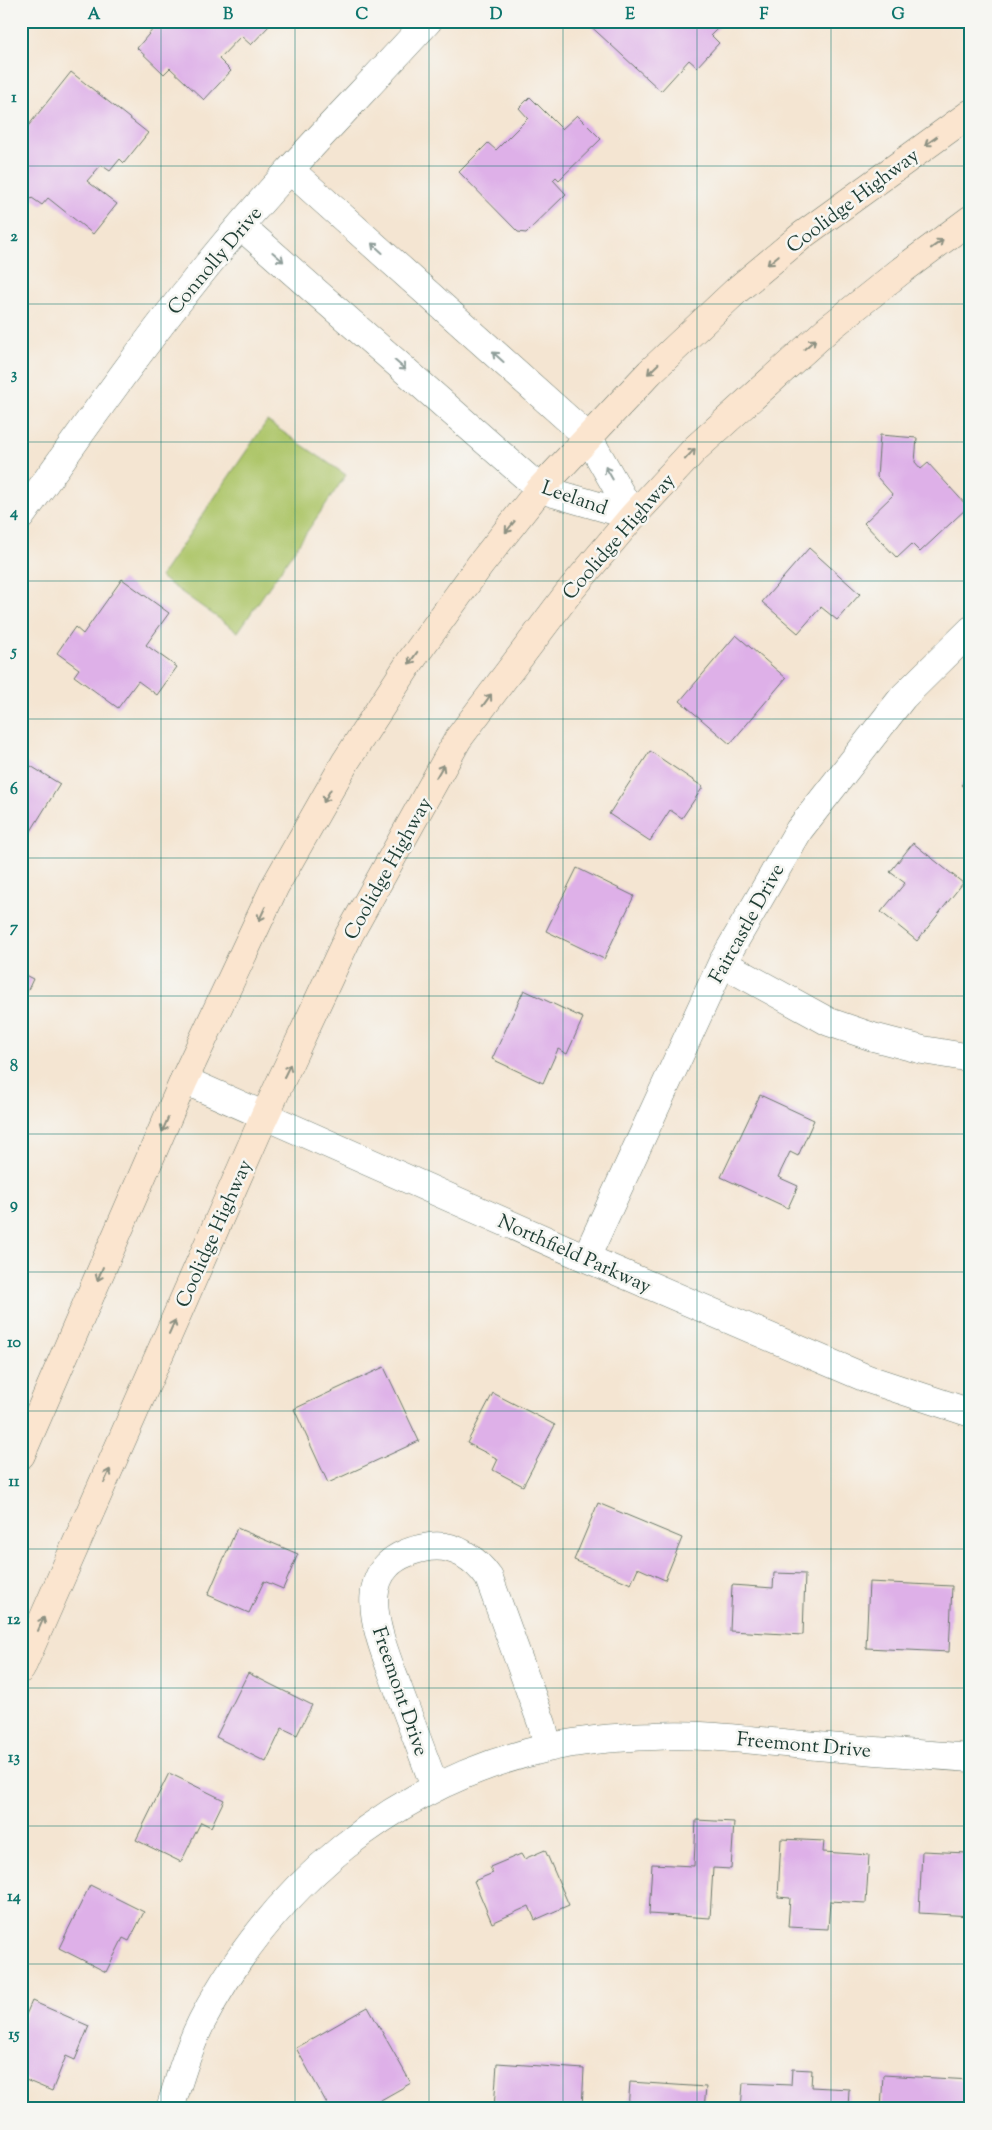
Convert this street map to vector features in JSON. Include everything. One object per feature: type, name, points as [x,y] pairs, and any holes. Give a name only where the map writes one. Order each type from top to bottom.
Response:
[{"type":"main road","name":"Coolidge Highway","points":[[21,1455],[184,1080],[275,886],[346,761],[410,662],[480,565],[540,489],[650,372],[737,290],[782,252],[971,113]]},
{"type":"main road","name":"Coolidge Highway","points":[[21,1669],[265,1115],[349,935],[458,739],[569,592],[633,516],[696,448],[793,360],[894,276],[971,219]]},
{"type":"street","name":"Connolly Drive","points":[[21,516],[154,332],[241,226],[290,170],[428,21]]},
{"type":"street","name":"Leeland","points":[[290,170],[588,437],[633,516]]},
{"type":"street","name":"Leeland","points":[[241,226],[540,489],[633,516]]},
{"type":"street","name":"Faircastle Drive","points":[[586,1258],[722,963],[799,830],[903,697],[971,630]]},
{"type":"street","points":[[722,963],[828,1022],[915,1048],[971,1058]]},
{"type":"street","name":"Northfield Parkway","points":[[184,1080],[586,1258],[868,1379],[971,1413]]},
{"type":"street","name":"Freemont Drive","points":[[435,1787],[377,1629],[373,1600],[377,1582],[385,1568],[394,1560],[414,1549],[434,1546],[450,1548],[466,1554],[480,1564],[490,1578],[542,1724],[548,1748]]},
{"type":"street","name":"Freemont Drive","points":[[170,2109],[181,2074],[201,2023],[233,1968],[268,1922],[302,1882],[341,1847],[384,1816],[435,1787],[474,1771],[548,1748],[611,1739],[654,1736],[704,1735],[971,1758]]},
{"type":"green space","points":[[267,421],[346,475],[238,632],[160,577]]},
{"type":"building","points":[[160,21],[264,21],[269,26],[251,45],[241,36],[219,59],[231,71],[204,100],[170,68],[164,74],[137,48]]},
{"type":"building","points":[[585,21],[725,21],[711,35],[719,43],[697,67],[689,60],[661,91]]},
{"type":"building","points":[[71,72],[148,133],[124,163],[120,159],[110,171],[101,165],[87,181],[117,204],[93,234],[48,198],[42,205],[32,198],[29,201],[21,195],[21,135]]},
{"type":"building","points":[[530,97],[562,129],[577,115],[601,139],[559,180],[556,177],[553,180],[566,194],[526,233],[518,232],[459,172],[488,143],[496,150],[528,118],[519,108]]},
{"type":"building","points":[[880,435],[917,438],[915,462],[921,469],[928,463],[968,507],[920,552],[912,544],[897,558],[864,523],[893,495],[877,477]]},
{"type":"building","points":[[809,548],[860,594],[837,620],[821,607],[798,633],[762,602]]},
{"type":"building","points":[[122,579],[169,613],[146,645],[177,667],[157,695],[138,681],[118,708],[74,676],[79,669],[57,653],[75,627],[83,634]]},
{"type":"building","points":[[736,635],[786,678],[730,744],[680,701]]},
{"type":"building","points":[[650,751],[703,787],[682,818],[670,810],[650,841],[609,814]]},
{"type":"building","points":[[21,760],[60,784],[21,847]]},
{"type":"building","points":[[971,774],[971,794],[961,785]]},
{"type":"building","points":[[913,843],[963,883],[917,941],[881,912],[905,883],[890,872]]},
{"type":"building","points":[[577,868],[634,896],[604,959],[546,931]]},
{"type":"building","points":[[21,973],[33,979],[21,1005]]},
{"type":"building","points":[[524,990],[583,1018],[567,1054],[558,1049],[543,1083],[492,1059]]},
{"type":"building","points":[[760,1095],[814,1120],[798,1156],[790,1152],[778,1177],[798,1186],[788,1208],[721,1177]]},
{"type":"building","points":[[965,1159],[971,1159],[971,1211],[969,1211]]},
{"type":"building","points":[[384,1367],[419,1441],[328,1483],[294,1409]]},
{"type":"building","points":[[493,1393],[555,1425],[523,1486],[493,1470],[498,1459],[467,1443]]},
{"type":"building","points":[[598,1503],[682,1538],[665,1580],[638,1568],[631,1584],[574,1560]]},
{"type":"building","points":[[237,1528],[298,1554],[283,1589],[264,1581],[249,1613],[208,1595]]},
{"type":"building","points":[[774,1573],[805,1574],[803,1635],[730,1631],[732,1585],[773,1588]]},
{"type":"building","points":[[869,1582],[952,1586],[949,1652],[866,1648]]},
{"type":"building","points":[[248,1673],[312,1705],[297,1735],[282,1728],[266,1762],[216,1737]]},
{"type":"building","points":[[169,1773],[224,1800],[211,1827],[201,1822],[181,1862],[136,1840]]},
{"type":"building","points":[[696,1820],[734,1822],[731,1869],[713,1868],[710,1918],[649,1914],[652,1864],[694,1866]]},
{"type":"building","points":[[781,1839],[824,1841],[823,1852],[869,1855],[866,1903],[830,1901],[828,1929],[788,1927],[790,1898],[778,1897]]},
{"type":"building","points":[[545,1850],[569,1905],[535,1920],[529,1906],[492,1923],[474,1881],[493,1873],[490,1867],[521,1854],[524,1859]]},
{"type":"building","points":[[922,1851],[967,1853],[966,1867],[971,1867],[971,1916],[919,1913]]},
{"type":"building","points":[[90,1885],[144,1912],[129,1941],[123,1938],[106,1972],[59,1948]]},
{"type":"building","points":[[32,2001],[89,2026],[75,2060],[66,2056],[52,2091],[21,2078],[21,2026]]},
{"type":"building","points":[[368,2007],[411,2083],[365,2109],[330,2109],[296,2048]]},
{"type":"building","points":[[497,2063],[584,2069],[582,2109],[494,2109]]},
{"type":"building","points":[[792,2069],[812,2070],[811,2087],[849,2089],[848,2109],[741,2109],[743,2083],[791,2085]]},
{"type":"building","points":[[883,2075],[971,2080],[971,2109],[881,2109]]},
{"type":"building","points":[[630,2082],[706,2087],[704,2109],[628,2109]]}]
